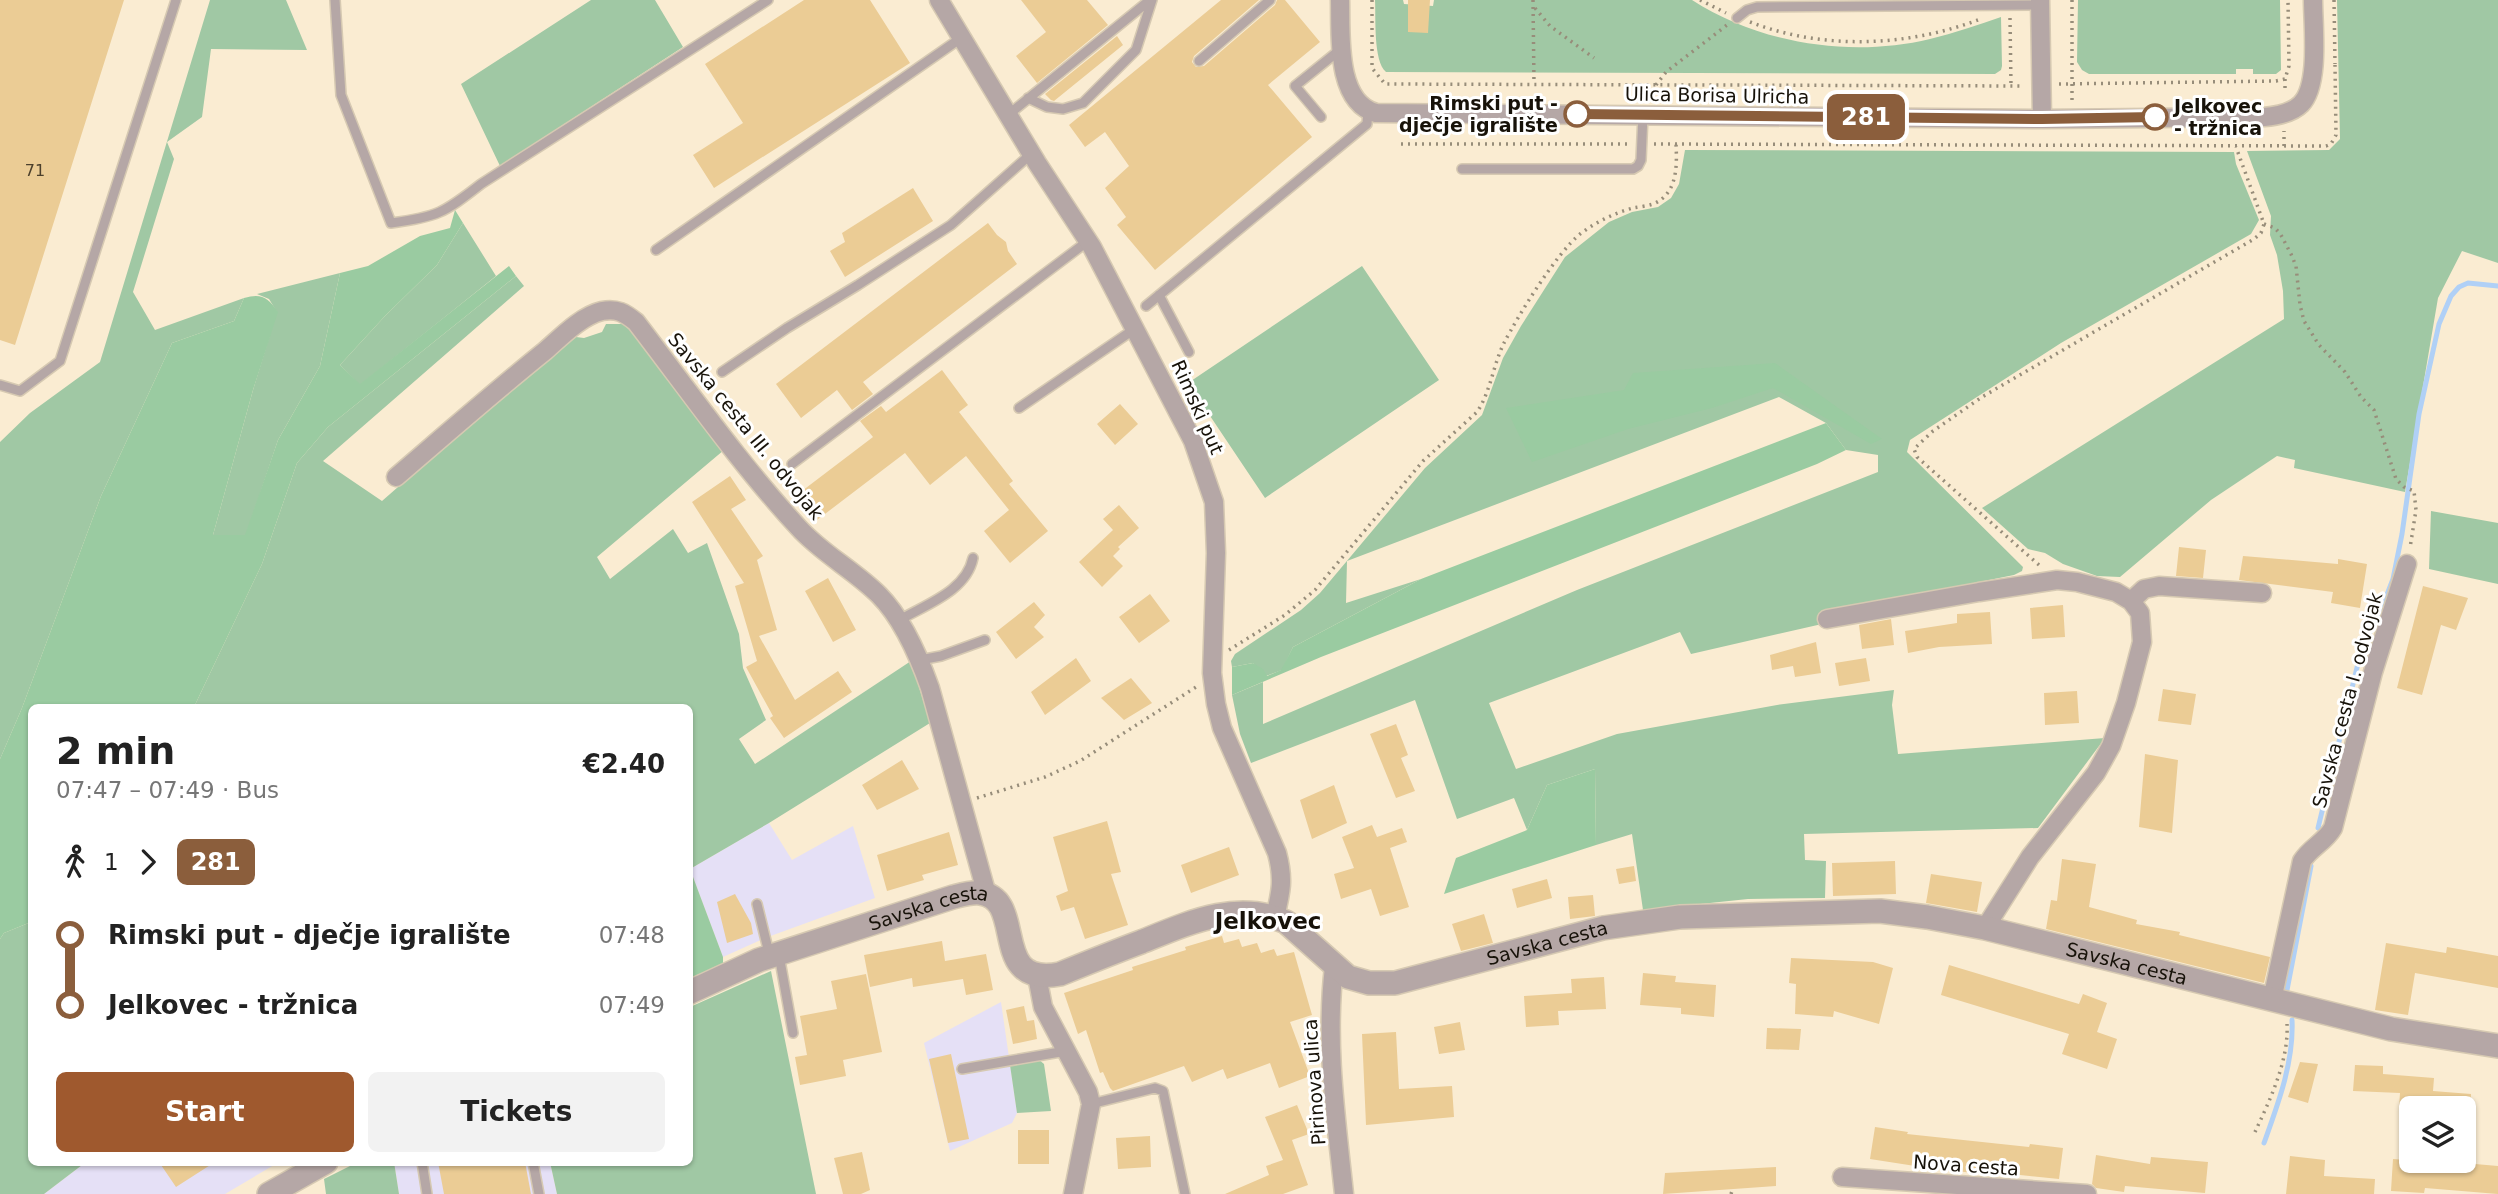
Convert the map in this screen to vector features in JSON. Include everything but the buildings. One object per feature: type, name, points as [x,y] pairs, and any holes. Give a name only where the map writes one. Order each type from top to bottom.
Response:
[{"type":"street","name":"Rimski put","points":[[939,0],[1031,154],[1088,241],[1136,327],[1193,441],[1214,502],[1216,553],[1212,673],[1216,704],[1222,728],[1277,853],[1283,886],[1275,917]]},
{"type":"street","points":[[1340,0],[1343,66],[1352,90],[1368,111]]},
{"type":"street","name":"Ulica Borisa Ulricha","points":[[1368,111],[1410,115],[2042,119],[2276,116],[2300,106],[2311,82],[2313,0]]},
{"type":"street","points":[[2040,2],[2042,119]]},
{"type":"street","name":"Savska cesta III. odvojak","points":[[396,477],[580,322],[602,311],[624,312],[636,322],[799,529],[881,596],[898,621],[920,660],[987,895]]},
{"type":"street","name":"Savska cesta I. odvojak","points":[[2279,1002],[2302,861],[2309,851],[2327,839],[2333,828],[2373,672],[2407,564]]},
{"type":"street","points":[[1827,619],[2057,580],[2116,592],[2132,601],[2140,613],[2142,642],[2111,746],[2096,773],[2030,858],[1985,928]]},
{"type":"street","points":[[2132,601],[2144,590],[2159,586],[2262,593]]},
{"type":"street","name":"Savska cesta","points":[[693,991],[774,956],[953,897],[977,892],[987,895],[1000,906],[1016,959],[1021,967],[1037,976],[1060,974],[1193,921],[1237,912],[1275,917],[1286,922],[1348,977],[1369,983],[1395,983],[1591,931],[1680,917],[1880,911],[1985,928],[2391,1030],[2498,1046]]},
{"type":"street","name":"Pirinova ulica","points":[[1335,967],[1329,1006],[1330,1050],[1343,1194]]},
{"type":"street","points":[[1037,976],[1043,1007],[1088,1092],[1091,1104],[1073,1194]]},
{"type":"street","points":[[269,1194],[319,1166]]},
{"type":"street","name":"Nova cesta","points":[[1842,1177],[2087,1194]]},
{"type":"lane","points":[[0,385],[20,391],[60,361],[176,0]]},
{"type":"lane","points":[[335,0],[341,95],[391,223],[435,216],[451,208],[481,184],[768,0]]},
{"type":"lane","points":[[1008,115],[1151,0]]},
{"type":"lane","points":[[1028,98],[1048,107],[1063,109],[1083,103],[1136,50],[1151,0]]},
{"type":"lane","points":[[1199,61],[1270,0]]},
{"type":"lane","points":[[1737,18],[1747,10],[1757,7],[2040,2]]},
{"type":"lane","points":[[656,250],[961,38]]},
{"type":"lane","points":[[1321,117],[1295,86],[1341,49]]},
{"type":"lane","points":[[1146,306],[1367,124],[1368,111]]},
{"type":"lane","points":[[1462,169],[1633,169],[1641,160],[1643,115]]},
{"type":"lane","points":[[722,372],[951,225],[1031,154]]},
{"type":"lane","points":[[792,464],[1088,241]]},
{"type":"lane","points":[[1159,295],[1189,352]]},
{"type":"lane","points":[[1019,408],[1136,327]]},
{"type":"lane","points":[[898,621],[942,598],[971,570],[973,558]]},
{"type":"lane","points":[[920,660],[941,656],[985,640]]},
{"type":"lane","points":[[757,904],[774,956],[793,1032]]},
{"type":"lane","points":[[962,1069],[1066,1051]]},
{"type":"lane","points":[[1091,1104],[1155,1088],[1163,1091],[1185,1194]]},
{"type":"lane","points":[[423,1166],[427,1194]]},
{"type":"lane","points":[[534,1166],[539,1194]]},
{"type":"path","points":[[1371,0],[1373,68],[1385,83],[2011,86],[2285,79]]},
{"type":"path","points":[[1700,0],[1737,18],[1776,32],[1847,42],[1901,40],[1986,18]]},
{"type":"path","points":[[2072,0],[2073,84]]},
{"type":"path","points":[[2285,89],[2289,66],[2288,0]]},
{"type":"path","points":[[1534,3],[1534,84]]},
{"type":"path","points":[[1534,3],[1550,26],[1594,58]]},
{"type":"path","points":[[2010,9],[2011,86]]},
{"type":"path","points":[[1656,85],[1666,72],[1737,18]]},
{"type":"path","points":[[1652,144],[2236,147],[2331,144],[2336,135],[2335,65]]},
{"type":"path","points":[[2284,146],[2285,127]]},
{"type":"path","points":[[1401,144],[1635,144]]},
{"type":"path","points":[[1224,653],[1285,615],[1315,590],[1423,461],[1477,412],[1483,403],[1504,343],[1564,249],[1606,217],[1655,204],[1665,196],[1673,184],[1677,168],[1676,144]]},
{"type":"path","points":[[2057,580],[1917,457],[1914,449],[1933,431],[1982,397],[2261,233],[2264,224],[2236,147]]},
{"type":"path","points":[[2264,224],[2275,228],[2281,234],[2297,266],[2304,321],[2319,345],[2345,372],[2361,397],[2374,410],[2396,479],[2404,487],[2414,491],[2416,510],[2407,564]]},
{"type":"path","points":[[962,803],[1045,777],[1080,761],[1201,684]]},
{"type":"path","points":[[2255,1132],[2280,1068],[2287,1037],[2279,1002]]},
{"type":"shaded area","points":[[769,823],[792,860],[853,826],[875,898],[765,938],[723,957],[693,877],[693,867]]},
{"type":"shaded area","points":[[1001,1002],[1017,1113],[1012,1123],[950,1151],[924,1043]]},
{"type":"shaded area","points":[[81,1166],[272,1166],[225,1194],[44,1194]]},
{"type":"shaded area","points":[[395,1166],[551,1166],[557,1194],[399,1194]]},
{"type":"green space","points":[[210,0],[286,0],[307,50],[211,49],[202,117],[167,142],[174,159],[133,292],[155,330],[244,298],[234,321],[172,343],[101,496],[22,708],[0,759],[0,442],[30,413],[100,362]]},
{"type":"green space","points":[[591,0],[655,0],[683,47],[500,166],[461,84]]},
{"type":"green space","points":[[1375,0],[1403,0],[1404,4],[1433,6],[1434,0],[1692,0],[1719,15],[1776,37],[1838,47],[1900,45],[1939,37],[2001,17],[2002,66],[1995,74],[1386,72],[1377,49]]},
{"type":"green space","points":[[2078,0],[2280,0],[2281,70],[2276,74],[2253,74],[2253,69],[2236,69],[2236,74],[2089,74],[2082,70],[2077,62]]},
{"type":"green space","points":[[2337,0],[2498,0],[2498,263],[2462,251],[2438,298],[2405,492],[2294,468],[2295,460],[2277,456],[2211,500],[2120,577],[2097,576],[2063,564],[2045,553],[2028,549],[1982,508],[2284,319],[2277,255],[2270,235],[2271,216],[2247,151],[2329,150],[2340,139]]},
{"type":"green space","points":[[1685,150],[2234,152],[2236,164],[2259,220],[2251,234],[2061,343],[1910,440],[1907,452],[2023,567],[2022,571],[2014,575],[1824,613],[1822,624],[1691,654],[1680,632],[1489,703],[1516,769],[1617,734],[1777,705],[1894,690],[1892,705],[1898,754],[2105,738],[2038,828],[1804,834],[1805,860],[1826,861],[1825,898],[1748,899],[1643,910],[1632,834],[1596,845],[1595,769],[1547,785],[1527,830],[1514,798],[1457,819],[1415,700],[1251,763],[1240,734],[1232,695],[1263,682],[1263,724],[1577,590],[1878,472],[1878,455],[1846,450],[1826,423],[1779,397],[1347,561],[1346,603],[1421,579],[1293,647],[1282,670],[1266,676],[1253,663],[1232,667],[1231,661],[1235,654],[1301,610],[1320,593],[1425,468],[1482,415],[1503,358],[1565,257],[1609,222],[1632,212],[1658,207],[1671,198],[1679,184]]},
{"type":"green space","points":[[455,210],[463,223],[437,265],[340,365],[360,384],[509,266],[516,276],[328,427],[297,463],[262,564],[195,704],[28,704],[28,923],[4,933],[0,939],[0,759],[22,708],[101,496],[172,343],[234,321],[244,298],[264,297],[278,312],[253,390],[213,535],[245,535],[278,440],[320,366],[340,273],[368,266],[420,236],[450,228]]},
{"type":"green space","points":[[463,223],[496,276],[360,385],[340,365],[437,265]]},
{"type":"green space","points":[[1362,266],[1439,380],[1265,498],[1188,383]]},
{"type":"green space","points":[[340,273],[320,366],[278,440],[246,535],[213,535],[277,312],[269,299],[257,294]]},
{"type":"green space","points":[[516,276],[524,286],[323,461],[382,501],[510,389],[576,337],[584,338],[602,332],[606,324],[623,324],[640,337],[724,450],[597,557],[610,579],[673,529],[688,553],[707,543],[739,634],[743,668],[766,720],[739,739],[755,764],[911,661],[930,723],[693,867],[693,704],[195,704],[262,564],[297,463],[328,427]]},
{"type":"green space","points":[[1775,363],[1882,439],[1871,444],[1773,388],[1712,408],[1628,429],[1532,462],[1506,408],[1624,390],[1633,373]]},
{"type":"green space","points":[[1826,423],[1846,450],[1817,464],[1321,657],[1232,695],[1232,667],[1253,663],[1263,669],[1267,676],[1281,670],[1293,647],[1421,579]]},
{"type":"green space","points":[[2431,511],[2498,523],[2498,584],[2429,569]]},
{"type":"green space","points":[[1595,769],[1596,845],[1444,894],[1456,858],[1527,830],[1547,785]]},
{"type":"green space","points":[[693,877],[723,957],[723,964],[693,977]]},
{"type":"green space","points":[[28,923],[28,1166],[81,1166],[44,1194],[0,1194],[0,939],[4,933]]},
{"type":"green space","points":[[771,971],[816,1194],[557,1194],[551,1166],[693,1166],[693,1006]]},
{"type":"green space","points":[[1038,1059],[1044,1064],[1051,1111],[1017,1113],[1010,1065]]},
{"type":"green space","points":[[350,1166],[395,1166],[399,1194],[326,1194],[324,1179]]},
{"type":"waterway","points":[[2318,828],[2362,647],[2380,613],[2393,579],[2419,414],[2439,324],[2451,296],[2459,287],[2468,283],[2498,286]]},
{"type":"waterway","points":[[2287,990],[2311,866]]},
{"type":"waterway","points":[[2264,1143],[2288,1067],[2292,1020]]},
{"type":"bus line","name":"281","points":[[1577,114],[2042,119],[2155,117]]},
{"type":"place","name":"Rimski put - dječje igralište","points":[[1577,114]]},
{"type":"place","name":"Jelkovec - tržnica","points":[[2155,117]]},
{"type":"district","name":"Jelkovec","points":[[1268,921]]}]
